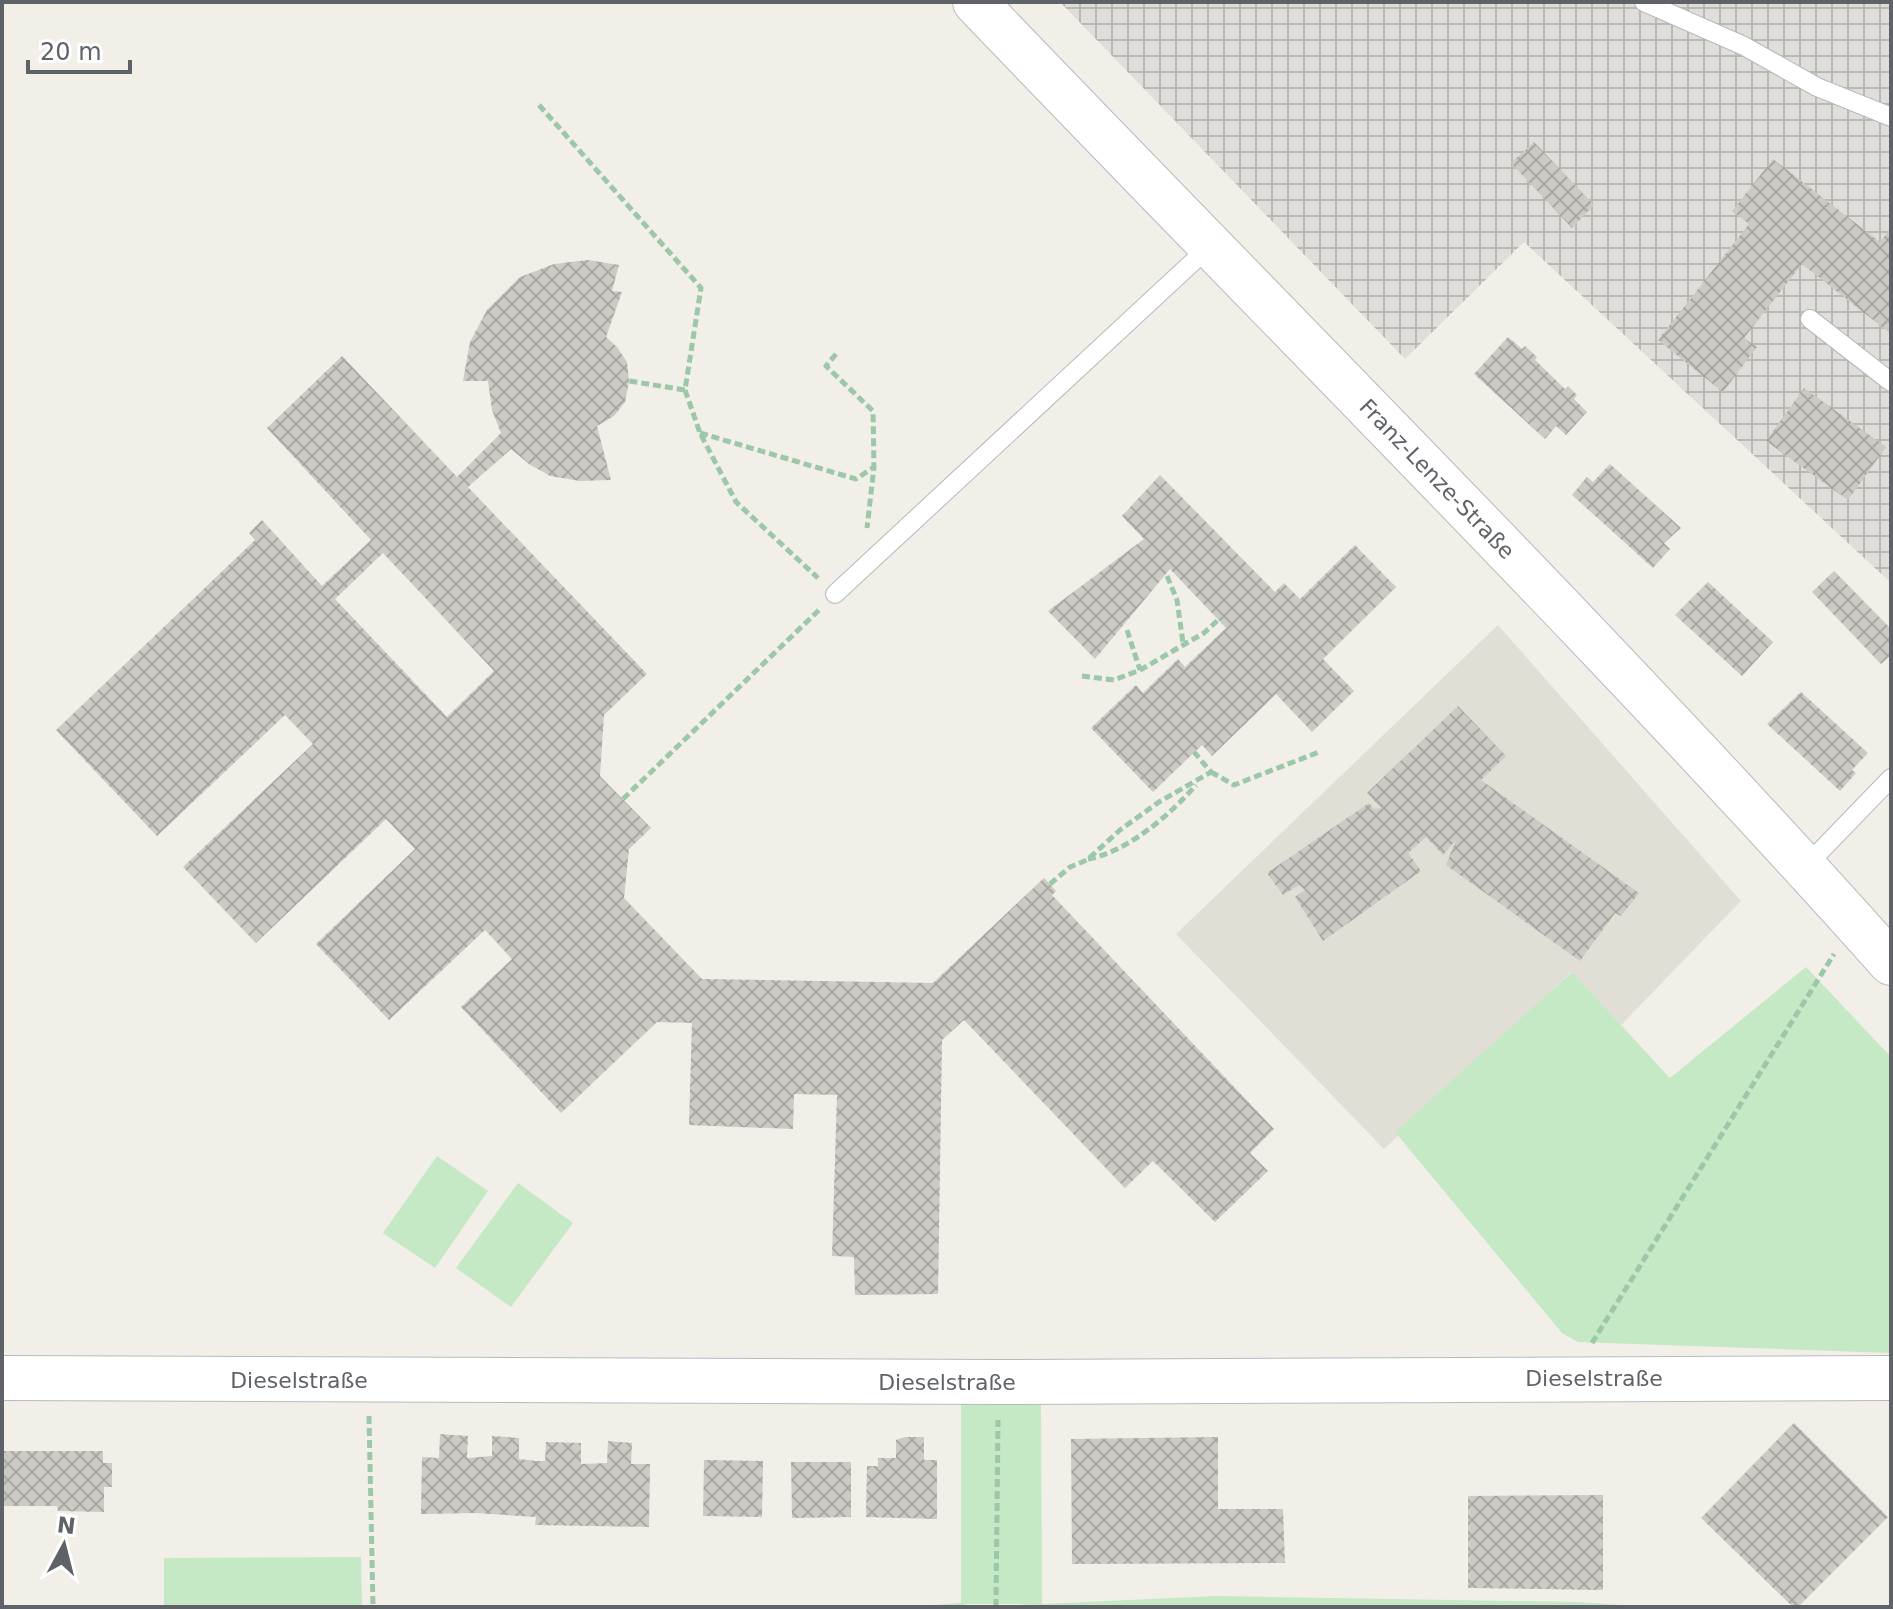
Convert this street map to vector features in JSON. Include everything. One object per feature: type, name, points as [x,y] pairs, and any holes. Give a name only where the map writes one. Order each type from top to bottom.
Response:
[{"type":"street","name":"Franz-Lenze-Straße","points":[[975,2],[1209,247],[1452,492],[1805,867],[1891,963]]},
{"type":"street","name":"Dieselstraße","points":[[2,1378],[999,1382],[1891,1378]]},
{"type":"lane","points":[[1644,2],[1744,46],[1817,87],[1891,117]]},
{"type":"lane","points":[[835,594],[1209,247]]},
{"type":"lane","points":[[1810,319],[1891,382]]},
{"type":"lane","points":[[1805,867],[1891,778]]},
{"type":"path","points":[[539,105],[701,288],[685,390],[700,433],[736,502],[835,594],[623,799]]},
{"type":"path","points":[[836,354],[826,366],[873,411],[874,467],[862,568]]},
{"type":"path","points":[[629,381],[685,390]]},
{"type":"path","points":[[700,433],[856,479],[874,467]]},
{"type":"path","points":[[1167,576],[1177,600],[1183,643]]},
{"type":"path","points":[[1082,676],[1114,680],[1140,670],[1204,633],[1218,620]]},
{"type":"path","points":[[1127,630],[1140,670]]},
{"type":"path","points":[[1194,752],[1211,772],[1234,785],[1319,752]]},
{"type":"path","points":[[1087,860],[1120,830],[1159,802],[1211,772]]},
{"type":"path","points":[[1050,884],[1070,867],[1110,855],[1176,808],[1199,780]]},
{"type":"path","points":[[1570,1378],[1854,922]]},
{"type":"path","points":[[369,1381],[373,1607]]},
{"type":"path","points":[[996,1607],[999,1382]]},
{"type":"shaded area","points":[[1060,2],[1891,2],[1891,583],[1524,242],[1405,359]]},
{"type":"shaded area","points":[[1498,625],[1741,901],[1621,1025],[1571,972],[1384,1149],[1176,934]]},
{"type":"green space","points":[[1806,967],[1891,1057],[1891,1353],[1578,1342],[1562,1333],[1395,1132],[1572,972],[1670,1078]]},
{"type":"green space","points":[[437,1156],[488,1191],[435,1268],[383,1233]]},
{"type":"green space","points":[[518,1183],[573,1223],[511,1307],[456,1268]]},
{"type":"green space","points":[[1041,1401],[1042,1604],[1216,1596],[1577,1602],[1656,1607],[998,1607],[1027,1604],[965,1604],[973,1607],[907,1607],[961,1603],[961,1402]]},
{"type":"green space","points":[[361,1557],[362,1607],[164,1607],[164,1558]]},
{"type":"building","points":[[1534,142],[1594,205],[1572,228],[1511,163]]},
{"type":"building","points":[[1773,159],[1880,242],[1891,228],[1891,334],[1802,264],[1744,338],[1757,347],[1723,392],[1658,340],[1749,224],[1732,211]]},
{"type":"building","points":[[588,260],[619,265],[612,291],[622,292],[606,337],[627,362],[629,381],[625,402],[614,416],[597,426],[611,480],[580,481],[550,476],[511,449],[468,487],[647,674],[604,715],[600,776],[651,828],[629,849],[624,898],[702,979],[933,983],[1044,878],[1056,891],[1052,895],[1274,1129],[1250,1153],[1268,1171],[1215,1222],[1153,1161],[1125,1188],[964,1020],[942,1040],[938,1294],[855,1295],[854,1257],[832,1256],[837,1095],[794,1094],[793,1129],[689,1125],[692,1023],[657,1022],[561,1113],[461,1007],[512,959],[485,930],[389,1020],[316,944],[415,849],[386,819],[256,943],[183,867],[313,744],[285,715],[157,836],[56,730],[255,540],[249,533],[262,520],[322,586],[371,540],[267,428],[342,356],[457,477],[501,433],[492,410],[488,381],[463,381],[470,342],[487,310],[520,277],[554,264]],"holes":[[[383,553],[494,671],[447,717],[335,599]]]},
{"type":"building","points":[[1508,337],[1522,349],[1525,346],[1565,389],[1568,386],[1577,395],[1574,399],[1587,412],[1566,435],[1556,426],[1545,439],[1474,374]]},
{"type":"building","points":[[1804,388],[1886,447],[1848,500],[1766,441]]},
{"type":"building","points":[[1610,464],[1681,528],[1664,543],[1670,549],[1653,568],[1572,495],[1587,477],[1593,482]]},
{"type":"building","points":[[1160,475],[1275,592],[1284,583],[1300,599],[1355,545],[1396,587],[1323,659],[1354,691],[1312,732],[1276,694],[1212,756],[1202,745],[1153,792],[1091,728],[1136,685],[1143,693],[1178,659],[1185,667],[1226,628],[1170,569],[1095,659],[1048,611],[1144,539],[1122,516]]},
{"type":"building","points":[[1834,571],[1891,629],[1891,655],[1881,664],[1812,592]]},
{"type":"building","points":[[1708,582],[1773,642],[1742,676],[1675,615]]},
{"type":"building","points":[[1801,692],[1868,753],[1852,770],[1856,773],[1840,791],[1767,724]]},
{"type":"building","points":[[1458,706],[1506,756],[1481,780],[1639,893],[1621,916],[1615,913],[1580,961],[1446,865],[1456,840],[1443,855],[1426,837],[1408,853],[1421,871],[1323,941],[1295,897],[1305,890],[1299,885],[1283,895],[1267,873],[1369,803],[1374,809],[1381,808],[1367,793]]},
{"type":"building","points":[[1794,1423],[1888,1517],[1798,1607],[1793,1607],[1701,1518]]},
{"type":"building","points":[[440,1434],[468,1436],[467,1458],[492,1456],[492,1436],[519,1438],[519,1459],[536,1461],[545,1461],[546,1442],[581,1443],[581,1464],[607,1463],[608,1441],[632,1443],[631,1464],[650,1464],[649,1527],[535,1525],[536,1517],[476,1513],[421,1514],[422,1457],[439,1458]]},
{"type":"building","points":[[924,1437],[924,1460],[937,1460],[937,1519],[866,1517],[867,1466],[878,1466],[878,1458],[896,1458],[896,1440]]},
{"type":"building","points":[[1218,1437],[1218,1509],[1283,1509],[1285,1563],[1072,1564],[1071,1439]]},
{"type":"building","points":[[2,1451],[103,1451],[103,1463],[112,1463],[112,1487],[104,1487],[104,1512],[58,1511],[57,1506],[2,1506]]},
{"type":"building","points":[[704,1460],[763,1461],[762,1517],[703,1516]]},
{"type":"building","points":[[791,1462],[851,1462],[851,1517],[792,1518]]},
{"type":"building","points":[[1603,1495],[1603,1590],[1468,1588],[1468,1496]]}]
